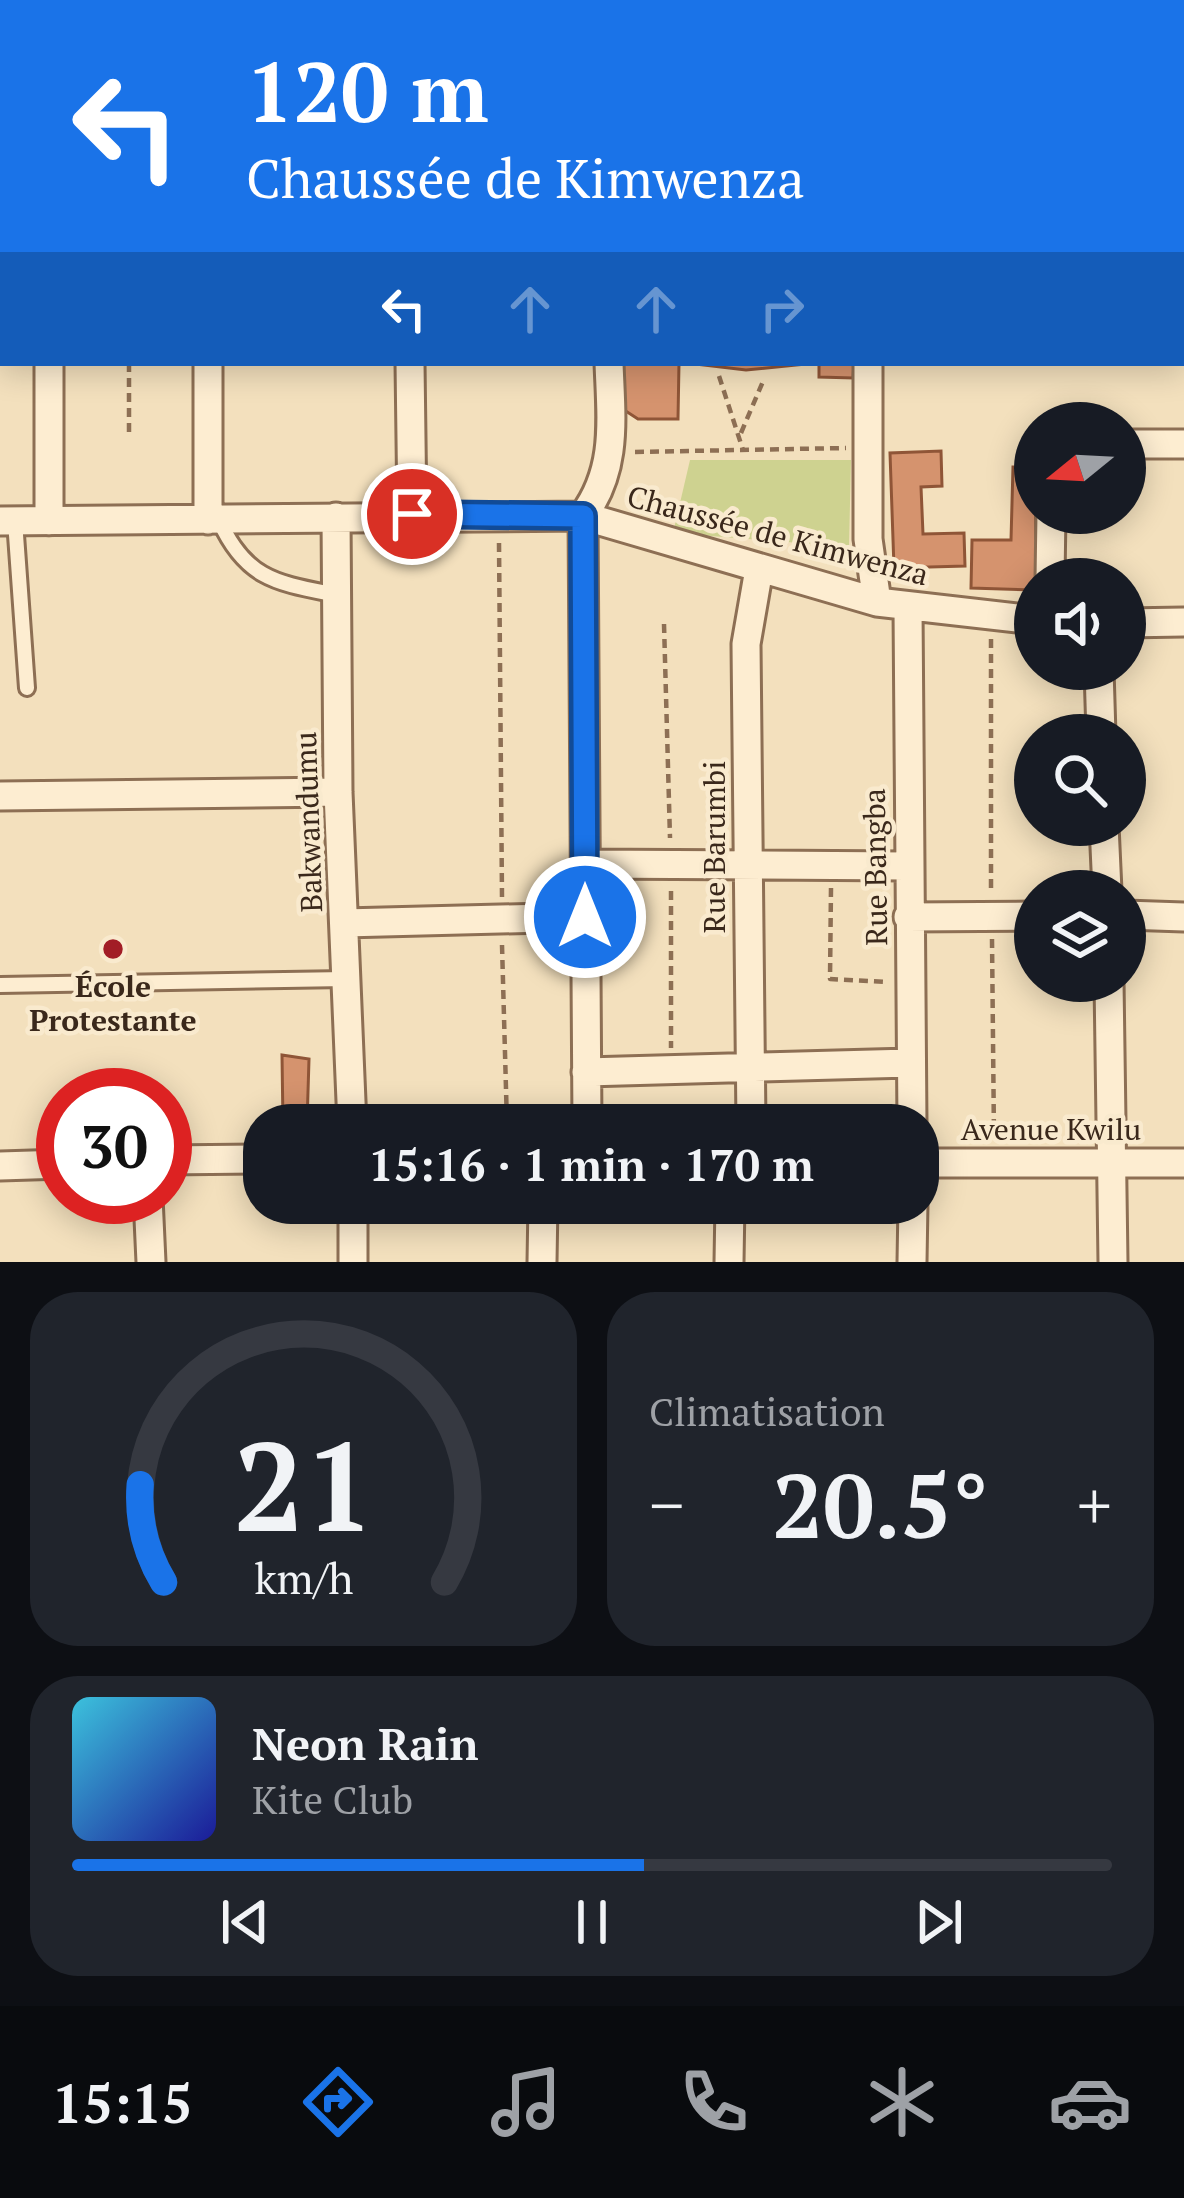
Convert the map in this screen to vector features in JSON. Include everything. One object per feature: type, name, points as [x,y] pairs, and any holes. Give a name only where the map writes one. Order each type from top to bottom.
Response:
[{"type":"street","points":[[49,521],[50,366]]},
{"type":"street","points":[[208,366],[213,520]]},
{"type":"street","points":[[410,366],[412,514]]},
{"type":"street","points":[[586,1104],[583,516],[603,489],[611,452],[609,366]]},
{"type":"street","points":[[868,366],[868,539],[878,602]]},
{"type":"street","points":[[1146,444],[1184,444]]},
{"type":"street","name":"Chaussée de Kimwenza","points":[[8,521],[583,516],[878,602],[1014,618]]},
{"type":"street","name":"Bakwandumu","points":[[336,518],[338,792],[351,1104]]},
{"type":"street","name":"Rue Barumbi","points":[[750,1104],[746,644],[759,569]]},
{"type":"street","name":"Rue Bangba","points":[[908,609],[906,866],[911,1104]]},
{"type":"street","points":[[1146,622],[1184,622]]},
{"type":"street","points":[[0,796],[338,792]]},
{"type":"street","points":[[585,864],[906,866]]},
{"type":"street","points":[[908,916],[1014,916]]},
{"type":"street","points":[[1146,916],[1184,917]]},
{"type":"street","points":[[344,923],[585,917]]},
{"type":"street","points":[[1109,1002],[1113,1262]]},
{"type":"street","points":[[586,1072],[910,1064]]},
{"type":"street","points":[[192,1160],[243,1160]]},
{"type":"street","name":"Avenue Kwilu","points":[[939,1162],[1184,1163]]},
{"type":"street","points":[[0,1166],[36,1165]]},
{"type":"street","points":[[149,1224],[151,1262]]},
{"type":"street","points":[[352,1262],[353,1224]]},
{"type":"street","points":[[542,1262],[543,1224]]},
{"type":"street","points":[[729,1262],[730,1224]]},
{"type":"street","points":[[912,1262],[913,1224]]},
{"type":"lane","points":[[213,520],[244,564],[267,579],[337,595]]},
{"type":"lane","points":[[8,521],[27,688]]},
{"type":"lane","points":[[0,985],[346,979]]},
{"type":"path","points":[[129,366],[129,437]]},
{"type":"path","points":[[719,376],[743,451]]},
{"type":"path","points":[[741,433],[764,379]]},
{"type":"path","points":[[611,452],[866,447]]},
{"type":"path","points":[[499,514],[506,1104]]},
{"type":"path","points":[[991,616],[995,1161]]},
{"type":"path","points":[[832,864],[830,979],[910,981]]},
{"type":"green space","points":[[690,460],[851,460],[849,547],[673,533]]},
{"type":"building","points":[[618,366],[679,366],[678,419],[638,419],[618,406]]},
{"type":"building","points":[[712,366],[787,366],[746,370]]},
{"type":"building","points":[[819,366],[854,366],[853,378],[819,377]]},
{"type":"building","points":[[941,451],[942,486],[921,487],[923,534],[964,533],[965,566],[894,568],[890,453]]},
{"type":"building","points":[[1013,467],[1014,534],[1045,538],[1045,558],[1014,558],[1014,589],[971,588],[972,540],[1011,540]]},
{"type":"building","points":[[282,1055],[309,1059],[308,1104],[283,1104]]},
{"type":"place","name":"École Protestante","points":[[113,949]]},
{"type":"route","points":[[412,514],[583,516],[585,917]]}]
